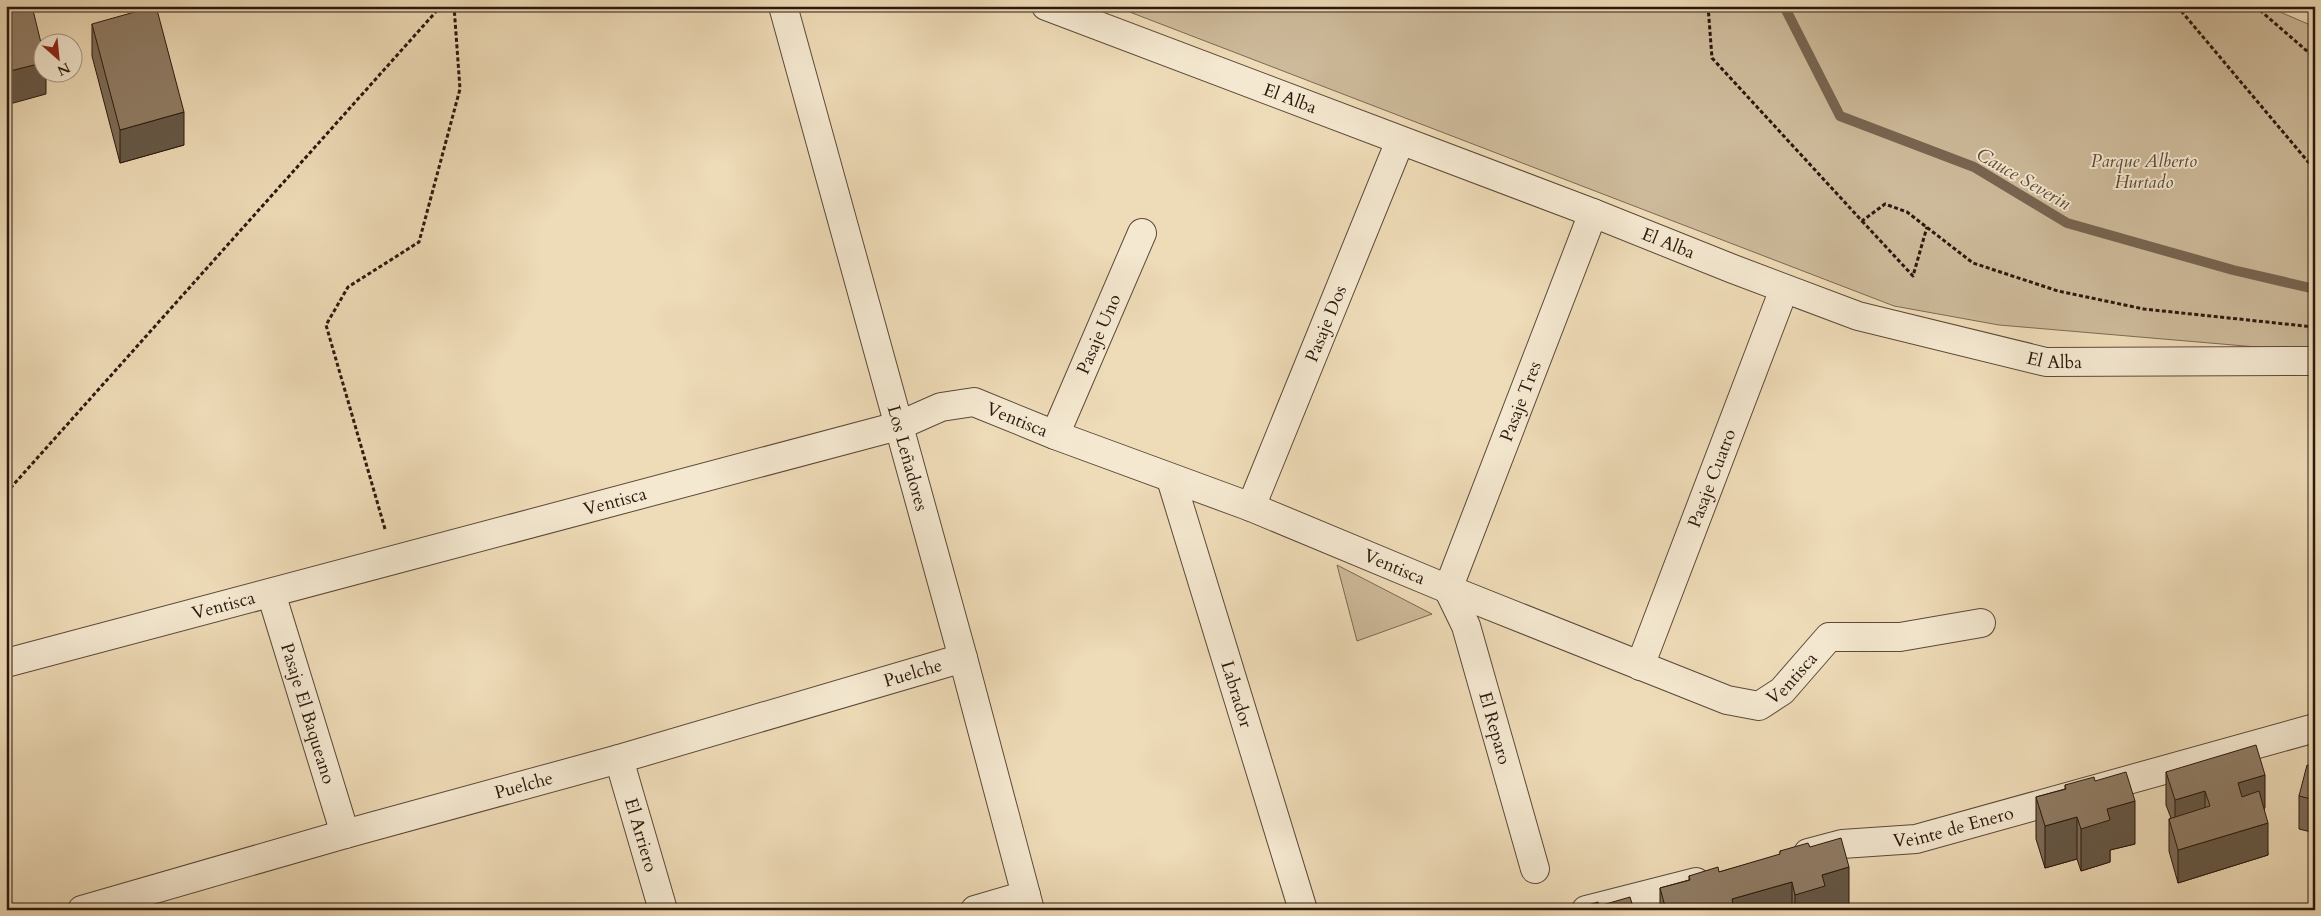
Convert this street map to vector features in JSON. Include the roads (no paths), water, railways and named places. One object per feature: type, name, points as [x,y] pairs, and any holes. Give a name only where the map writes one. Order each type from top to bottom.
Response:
[{"type":"street","name":"Los Leñadores","points":[[783,6],[963,658],[1028,902]]},
{"type":"street","name":"El Alba","points":[[1046,6],[1593,213],[1784,289],[1858,316],[2046,362],[2315,361]]},
{"type":"street","name":"Pasaje Dos","points":[[1251,507],[1400,141]]},
{"type":"street","name":"Pasaje Tres","points":[[1448,589],[1593,213]]},
{"type":"street","name":"Pasaje Uno","points":[[1055,435],[1142,234]]},
{"type":"street","name":"Pasaje Cuatro","points":[[1640,666],[1784,289]]},
{"type":"street","name":"Ventisca","points":[[6,663],[898,426],[941,407],[974,402],[1171,479],[1251,507],[1448,589],[1727,700],[1759,706],[1782,691],[1829,637],[1900,636],[1981,622]]},
{"type":"street","name":"Labrador","points":[[1171,479],[1303,910]]},
{"type":"street","name":"El Reparo","points":[[1448,589],[1466,626],[1535,869]]},
{"type":"street","name":"Pasaje El Baqueano","points":[[271,592],[345,834]]},
{"type":"street","name":"Puelche","points":[[82,910],[345,834],[620,759],[963,658]]},
{"type":"street","name":"Veinte de Enero","points":[[1785,859],[1842,844],[1916,838],[2315,728]]},
{"type":"street","name":"El Arriero","points":[[620,759],[663,910]]},
{"type":"street","points":[[1586,910],[1719,876]]},
{"type":"street","points":[[975,910],[1028,902]]},
{"type":"waterway","name":"Cauce Severin","points":[[1784,6],[1840,116],[1974,167],[2067,223],[2233,270],[2315,289]]},
{"type":"park label","name":"Parque Alberto Hurtado","points":[[2144,171]]}]
